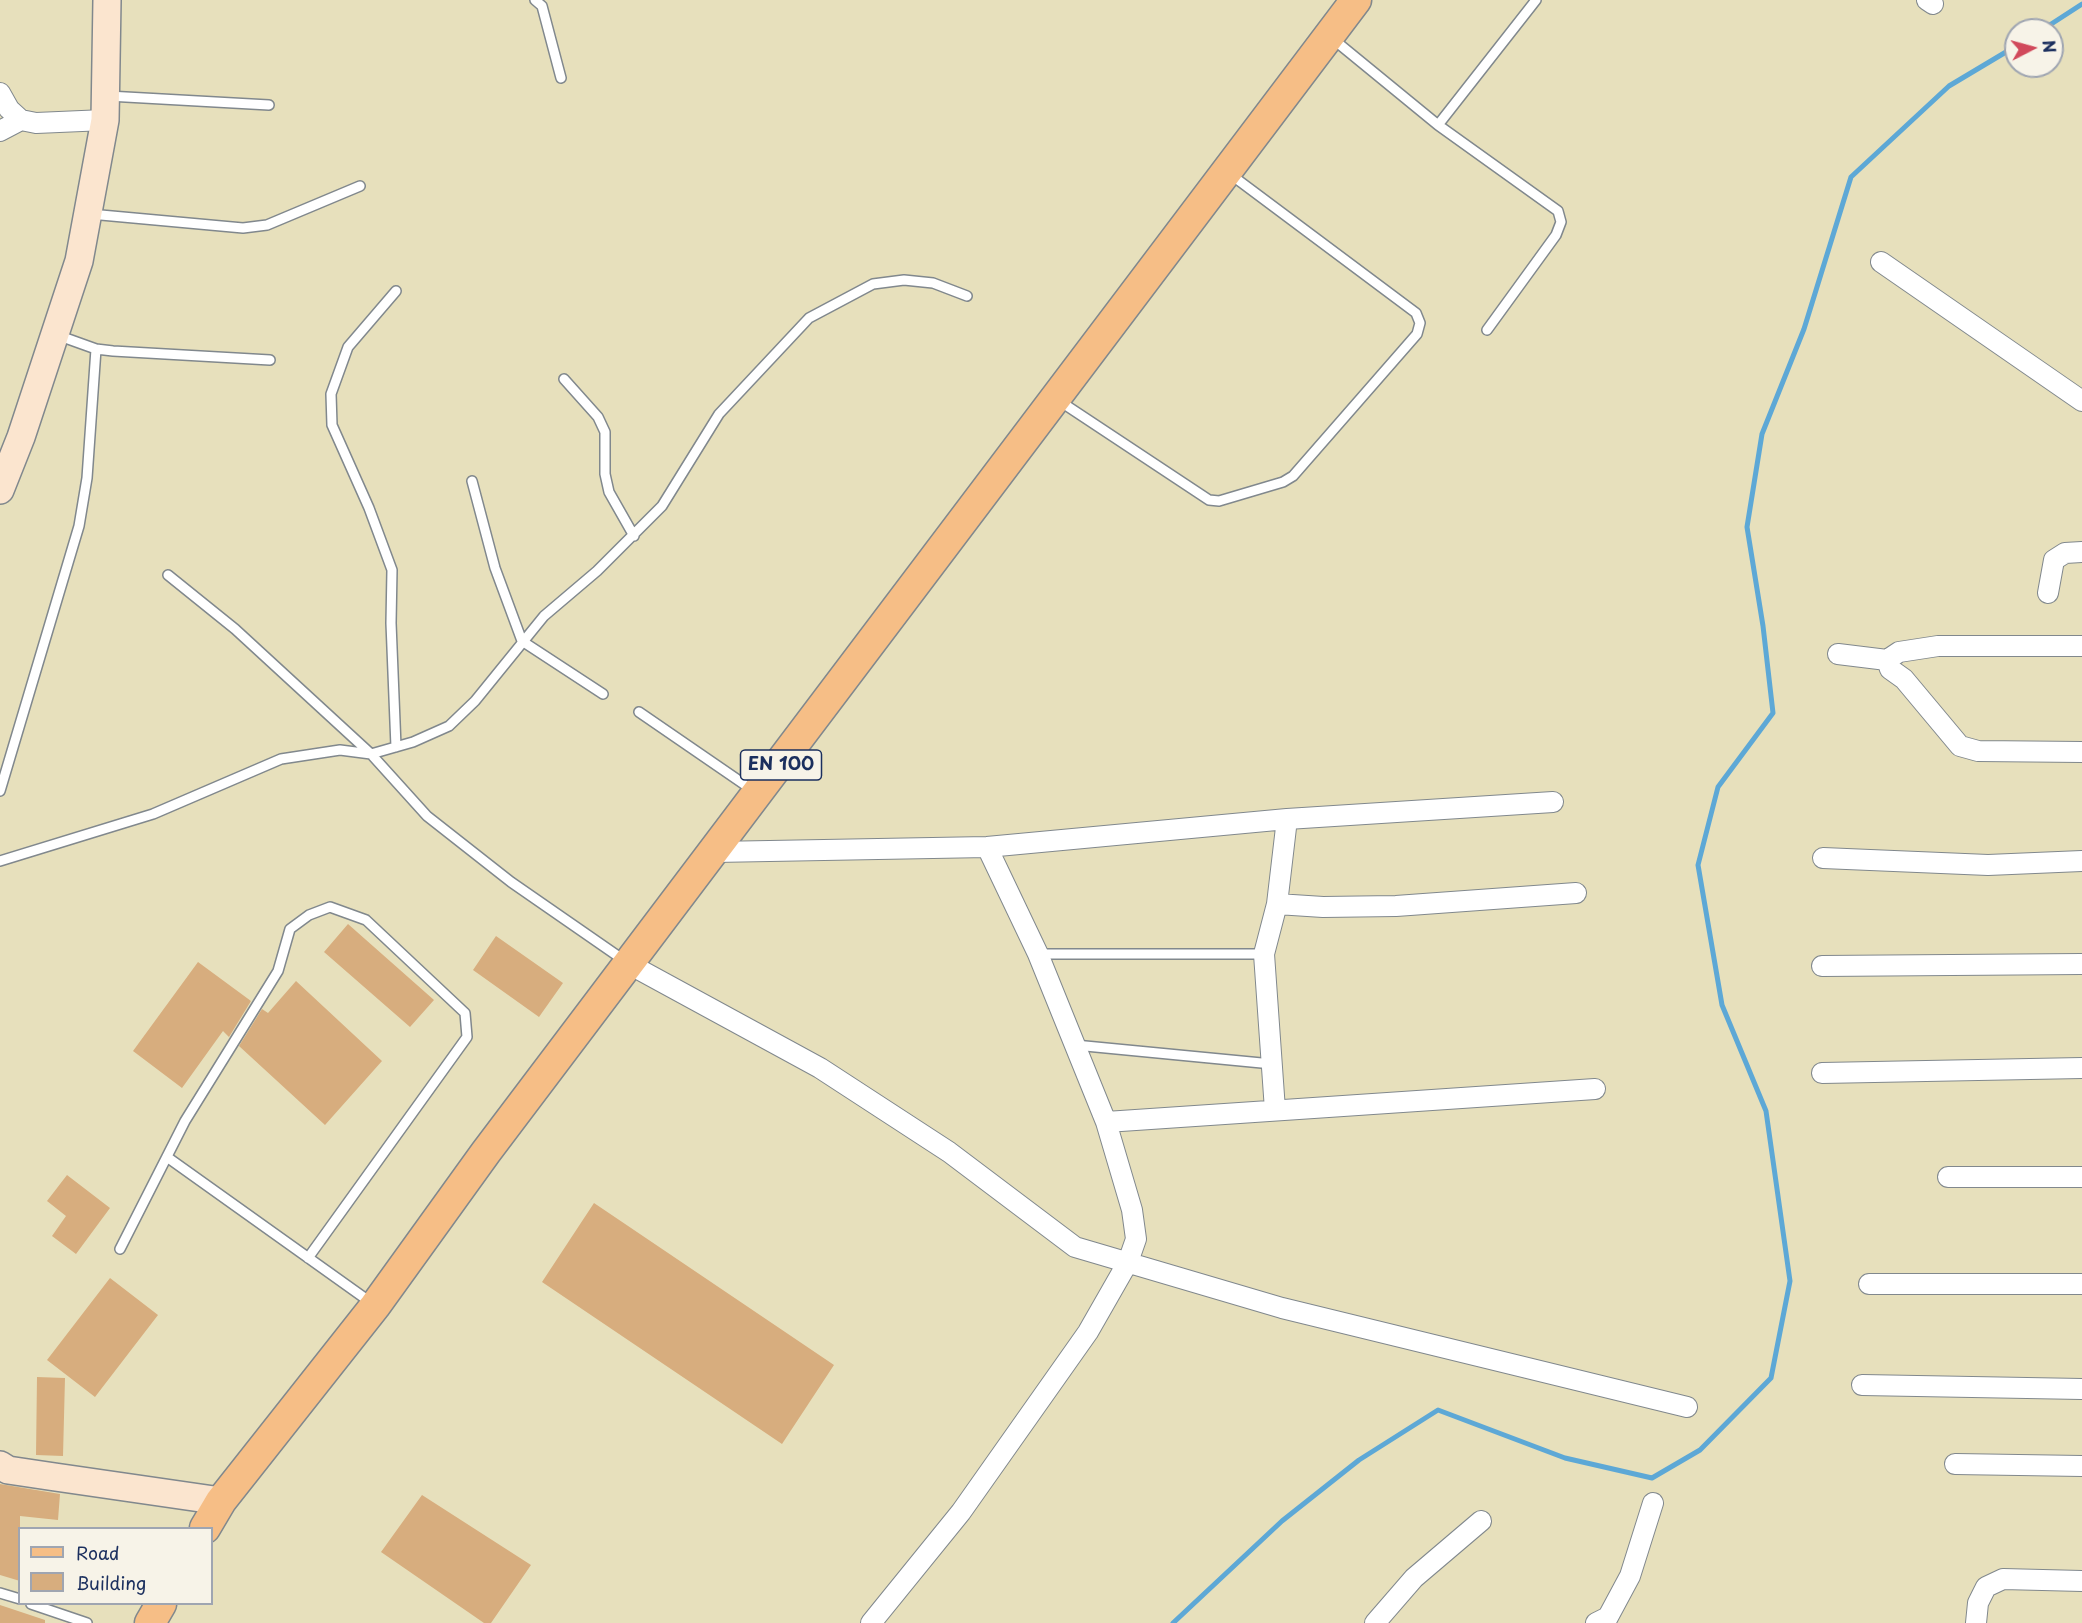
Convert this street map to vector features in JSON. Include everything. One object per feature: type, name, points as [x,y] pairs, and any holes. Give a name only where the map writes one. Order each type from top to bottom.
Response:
[{"type":"main road","name":"EN 100","points":[[206,1527],[221,1501],[375,1306],[486,1152],[759,794],[1356,0]]},
{"type":"main road","points":[[150,1623],[160,1605]]},
{"type":"street","points":[[0,490],[21,437],[79,261],[105,108],[107,0]]},
{"type":"street","points":[[0,93],[9,109],[21,120],[36,123],[105,108]]},
{"type":"street","points":[[0,132],[21,120]]},
{"type":"street","points":[[1881,262],[2082,401]]},
{"type":"street","points":[[2048,593],[2054,560],[2065,553],[2082,552]]},
{"type":"street","points":[[1838,654],[1887,660],[1899,652],[1938,646],[2082,646]]},
{"type":"street","points":[[1887,660],[1890,669],[1904,679],[1960,747],[1978,751],[2082,752]]},
{"type":"street","points":[[715,852],[987,847],[1287,819],[1553,802]]},
{"type":"street","points":[[1275,1110],[1264,954],[1277,904],[1287,819]]},
{"type":"street","points":[[871,1623],[961,1512],[1089,1332],[1128,1262],[1136,1239],[1132,1210],[1106,1122],[1038,954],[987,847]]},
{"type":"street","points":[[1823,858],[1988,865],[2082,861]]},
{"type":"street","points":[[1277,904],[1323,907],[1396,906],[1576,894]]},
{"type":"street","points":[[629,964],[820,1068],[949,1152],[1075,1247],[1293,1311],[1687,1407]]},
{"type":"street","points":[[1822,966],[2082,964]]},
{"type":"street","points":[[1822,1073],[2082,1068]]},
{"type":"street","points":[[1106,1122],[1595,1089]]},
{"type":"street","points":[[1948,1177],[2082,1177]]},
{"type":"street","points":[[1869,1284],[2082,1284]]},
{"type":"street","points":[[1862,1385],[2082,1389]]},
{"type":"street","points":[[1955,1464],[2082,1466]]},
{"type":"street","points":[[3,1468],[221,1501]]},
{"type":"street","points":[[1605,1621],[1630,1576],[1653,1503]]},
{"type":"street","points":[[1375,1623],[1414,1578],[1481,1521]]},
{"type":"street","points":[[1976,1623],[1978,1603],[1986,1587],[2003,1579],[2082,1581]]},
{"type":"lane","points":[[535,0],[542,6],[561,78]]},
{"type":"lane","points":[[1438,125],[1536,0]]},
{"type":"lane","points":[[1329,36],[1438,125],[1558,211],[1561,222],[1556,235],[1487,330]]},
{"type":"lane","points":[[105,108],[269,105]]},
{"type":"lane","points":[[1056,398],[1209,500],[1219,501],[1283,482],[1293,476],[1417,334],[1420,323],[1416,314],[1226,171]]},
{"type":"lane","points":[[87,214],[251,227],[267,225],[360,186]]},
{"type":"lane","points":[[0,861],[153,814],[281,759],[340,750],[372,754],[449,726],[475,701],[544,616],[597,571],[662,506],[719,414],[809,318],[873,284],[904,280],[933,283],[967,296]]},
{"type":"lane","points":[[396,291],[348,347],[331,394],[332,425],[369,508],[392,570],[391,623],[396,747]]},
{"type":"lane","points":[[55,334],[96,349],[270,360]]},
{"type":"lane","points":[[0,790],[79,526],[87,478],[96,349]]},
{"type":"lane","points":[[564,379],[598,417],[605,432],[605,474],[609,492],[634,536]]},
{"type":"lane","points":[[472,481],[495,568],[522,641],[603,694]]},
{"type":"lane","points":[[168,575],[236,629],[372,754],[427,816],[511,882],[629,964]]},
{"type":"lane","points":[[639,712],[759,794]]},
{"type":"lane","points":[[120,1249],[185,1121],[278,971],[290,929],[309,915],[330,907],[366,920],[465,1013],[467,1037],[461,1049],[308,1258]]},
{"type":"lane","points":[[1038,954],[1264,954]]},
{"type":"lane","points":[[1075,1045],[1272,1064]]},
{"type":"lane","points":[[167,1157],[375,1306]]},
{"type":"lane","points":[[0,1593],[18,1598]]},
{"type":"lane","points":[[34,1605],[85,1623]]},
{"type":"building","points":[[348,924],[434,1000],[410,1027],[324,952]]},
{"type":"building","points":[[496,936],[563,983],[539,1017],[473,970]]},
{"type":"building","points":[[198,962],[251,1001],[229,1037],[223,1031],[182,1088],[133,1051]]},
{"type":"building","points":[[296,981],[382,1061],[325,1125],[239,1046],[262,1009],[268,1013]]},
{"type":"building","points":[[67,1175],[110,1208],[76,1254],[52,1236],[66,1216],[47,1201]]},
{"type":"building","points":[[594,1203],[834,1365],[782,1444],[542,1282]]},
{"type":"building","points":[[110,1278],[158,1315],[95,1397],[47,1360]]},
{"type":"building","points":[[37,1377],[65,1378],[63,1456],[36,1455]]},
{"type":"building","points":[[0,1484],[60,1494],[58,1520],[20,1516],[18,1580],[0,1575]]},
{"type":"building","points":[[422,1495],[531,1565],[491,1623],[484,1623],[381,1552]]},
{"type":"building","points":[[0,1605],[45,1620],[45,1623],[0,1623]]},
{"type":"waterway","points":[[2060,18],[2082,4]]},
{"type":"waterway","points":[[1173,1623],[1282,1521],[1359,1460],[1438,1410],[1565,1458],[1652,1478],[1700,1450],[1771,1378],[1790,1281],[1766,1111],[1722,1005],[1698,865],[1718,787],[1773,713],[1763,626],[1747,527],[1762,434],[1804,329],[1851,177],[1949,86],[2004,53]]}]
